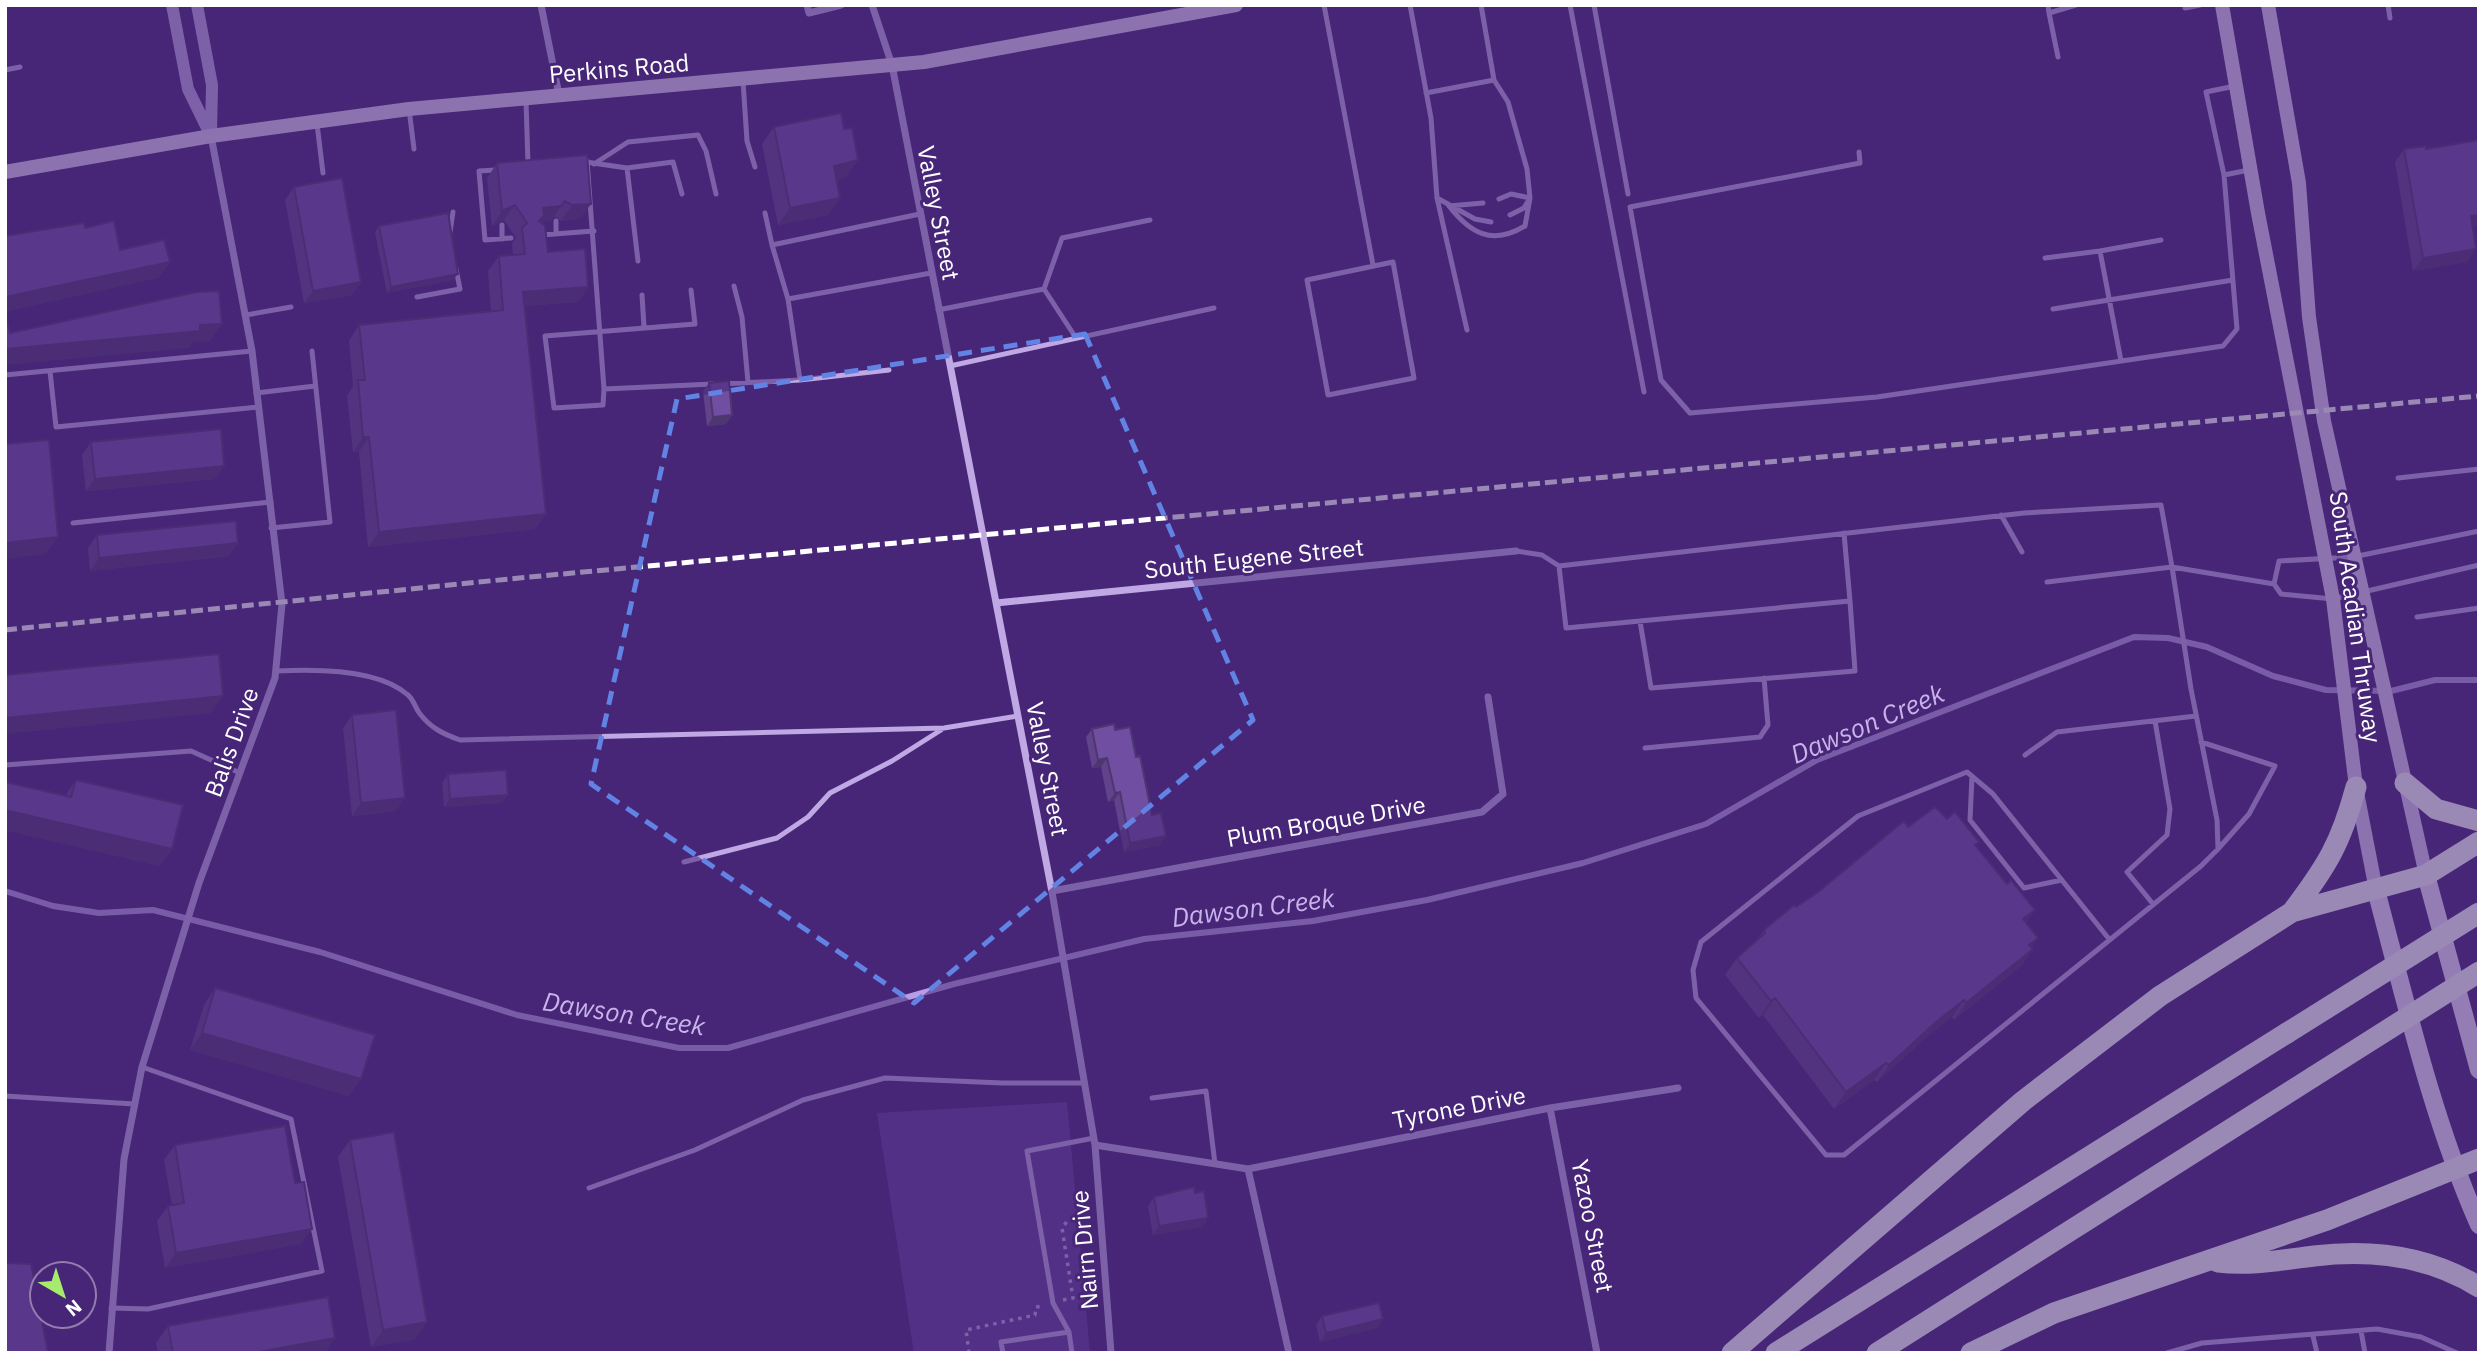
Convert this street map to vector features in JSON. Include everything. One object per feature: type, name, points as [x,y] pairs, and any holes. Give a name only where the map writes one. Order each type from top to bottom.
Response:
[{"type":"highway","points":[[2405,783],[2436,809],[2479,821]]},
{"type":"highway","points":[[2292,912],[2325,869],[2345,827],[2356,787]]},
{"type":"highway","points":[[1731,1353],[2023,1101],[2160,996],[2292,912],[2426,875],[2479,842]]},
{"type":"highway","points":[[1776,1353],[2479,913]]},
{"type":"highway","points":[[1877,1353],[2479,972]]},
{"type":"highway","points":[[1971,1353],[2054,1313],[2213,1262],[2328,1220],[2479,1159]]},
{"type":"highway","points":[[2213,1262],[2246,1266],[2367,1252],[2416,1260],[2479,1287]]},
{"type":"main road","name":"Perkins Road","points":[[5,172],[211,136],[409,109],[743,81],[892,65],[1030,45],[1236,5]]},
{"type":"main road","name":"South Acadian Thruway","points":[[2222,5],[2333,599],[2356,787],[2376,890],[2423,1069],[2454,1168],[2479,1226]]},
{"type":"main road","name":"South Acadian Thruway","points":[[2268,5],[2299,183],[2309,317],[2318,388],[2360,595],[2426,875],[2479,1070]]},
{"type":"street","points":[[172,5],[188,89],[211,136]]},
{"type":"street","points":[[197,5],[212,85],[211,136]]},
{"type":"street","points":[[541,5],[559,95]]},
{"type":"street","points":[[807,5],[809,13],[841,5]]},
{"type":"street","name":"Valley Street","points":[[872,5],[892,65],[1073,1001],[1094,1142]]},
{"type":"street","name":"Balis Drive","points":[[109,1353],[124,1159],[142,1068],[199,883],[276,671],[282,604],[252,351],[211,136]]},
{"type":"street","name":"South Eugene Street","points":[[996,603],[1516,551]]},
{"type":"street","name":"Plum Broque Drive","points":[[1052,891],[1482,812],[1503,794],[1488,697]]},
{"type":"street","name":"Tyrone Drive","points":[[1248,1169],[1549,1108],[1678,1088]]},
{"type":"street","name":"Yazoo Street","points":[[1549,1108],[1597,1353]]},
{"type":"street","points":[[1094,1142],[1248,1169],[1289,1353]]},
{"type":"street","name":"Nairn Drive","points":[[1094,1142],[1109,1299],[1111,1353]]},
{"type":"lane","points":[[1324,5],[1373,265]]},
{"type":"lane","points":[[1410,5],[1431,118],[1437,198],[1467,330]]},
{"type":"lane","points":[[1449,206],[1465,227],[1485,236],[1516,232],[1525,226],[1530,198],[1527,169],[1508,102],[1494,80],[1481,5]]},
{"type":"lane","points":[[1570,5],[1644,392]]},
{"type":"lane","points":[[1594,5],[1628,194]]},
{"type":"lane","points":[[2048,5],[2058,57]]},
{"type":"lane","points":[[2049,13],[2077,5]]},
{"type":"lane","points":[[2185,8],[2200,5]]},
{"type":"lane","points":[[2388,5],[2390,18]]},
{"type":"lane","points":[[5,70],[20,67]]},
{"type":"lane","points":[[1426,93],[1494,80]]},
{"type":"lane","points":[[743,81],[747,141],[755,167]]},
{"type":"lane","points":[[1859,152],[1860,163],[1630,207],[1661,380],[1690,413],[1877,397],[2223,345],[2237,329],[2224,175],[2206,92],[2238,86]]},
{"type":"lane","points":[[526,98],[528,167]]},
{"type":"lane","points":[[409,109],[414,149]]},
{"type":"lane","points":[[317,121],[323,173]]},
{"type":"lane","points":[[591,163],[628,142],[698,135],[706,151],[716,194]]},
{"type":"lane","points":[[575,163],[627,168],[673,162],[682,194]]},
{"type":"lane","points":[[591,163],[594,231],[601,330],[604,389],[603,405],[554,408],[545,336],[601,330],[695,324],[691,290]]},
{"type":"lane","points":[[519,168],[538,167]]},
{"type":"lane","points":[[627,168],[638,261]]},
{"type":"lane","points":[[508,169],[498,173],[479,171],[485,240],[511,238]]},
{"type":"lane","points":[[2224,175],[2252,169]]},
{"type":"lane","points":[[1499,199],[1511,194],[1530,198]]},
{"type":"lane","points":[[1437,198],[1475,219],[1491,222]]},
{"type":"lane","points":[[1510,215],[1524,208],[1530,198]]},
{"type":"lane","points":[[1449,206],[1483,203]]},
{"type":"lane","points":[[451,242],[449,230],[453,212]]},
{"type":"lane","points":[[765,213],[788,299],[800,380]]},
{"type":"lane","points":[[772,245],[920,215]]},
{"type":"lane","points":[[1044,289],[1062,238],[1150,220]]},
{"type":"lane","points":[[556,221],[556,234]]},
{"type":"lane","points":[[502,225],[502,239]]},
{"type":"lane","points":[[534,236],[594,231]]},
{"type":"lane","points":[[2045,258],[2161,240]]},
{"type":"lane","points":[[2100,251],[2121,360]]},
{"type":"lane","points":[[1393,262],[1415,378],[1328,395],[1307,280],[1373,265],[1393,262]]},
{"type":"lane","points":[[417,297],[460,289],[455,265]]},
{"type":"lane","points":[[788,299],[931,273]]},
{"type":"lane","points":[[2053,309],[2233,280]]},
{"type":"lane","points":[[734,286],[742,317],[748,383]]},
{"type":"lane","points":[[938,310],[1044,289]]},
{"type":"lane","points":[[1044,289],[1076,338]]},
{"type":"lane","points":[[642,295],[644,327]]},
{"type":"lane","points":[[246,315],[291,307]]},
{"type":"lane","points":[[950,366],[1214,308]]},
{"type":"lane","points":[[5,375],[252,351]]},
{"type":"lane","points":[[271,528],[330,523],[312,351]]},
{"type":"lane","points":[[604,389],[800,380],[889,370]]},
{"type":"lane","points":[[50,371],[56,427],[258,407]]},
{"type":"lane","points":[[257,393],[315,386]]},
{"type":"lane","points":[[2399,478],[2479,470]]},
{"type":"lane","points":[[73,523],[271,502]]},
{"type":"lane","points":[[1516,551],[1542,555],[1559,566],[2001,515],[2161,505],[2191,689],[2217,820],[2218,849]]},
{"type":"lane","points":[[2001,515],[2022,552]]},
{"type":"lane","points":[[2274,584],[2279,561],[2353,557],[2479,531]]},
{"type":"lane","points":[[1640,621],[1651,688],[1856,671],[1844,533]]},
{"type":"lane","points":[[2047,582],[2172,567],[2274,584],[2281,594],[2333,599],[2360,595],[2479,565]]},
{"type":"lane","points":[[1559,566],[1566,628],[1850,601]]},
{"type":"lane","points":[[2417,618],[2479,608]]},
{"type":"lane","points":[[276,671],[318,669],[396,686],[411,698],[419,713],[439,733],[460,740],[944,728],[1018,716]]},
{"type":"lane","points":[[1645,748],[1760,737],[1768,725],[1764,678]]},
{"type":"lane","points":[[2025,755],[2057,732],[2196,716]]},
{"type":"lane","points":[[2153,904],[2127,873],[2167,835],[2170,809],[2155,720]]},
{"type":"lane","points":[[684,862],[777,838],[808,817],[831,793],[944,728]]},
{"type":"lane","points":[[2109,939],[1993,794],[1967,772],[1858,816],[1701,942],[1693,970],[1696,998],[1826,1155],[1844,1155],[2153,904],[2218,849],[2249,814],[2274,766],[2202,742]]},
{"type":"lane","points":[[5,765],[191,751],[240,773]]},
{"type":"lane","points":[[1972,776],[1970,820],[2024,888],[2062,880]]},
{"type":"lane","points":[[111,1308],[148,1309],[322,1271],[291,1119],[142,1068]]},
{"type":"lane","points":[[589,1188],[695,1150],[803,1100],[885,1078],[1085,1083]]},
{"type":"lane","points":[[1152,1098],[1206,1091],[1215,1164]]},
{"type":"lane","points":[[5,1096],[134,1104]]},
{"type":"lane","points":[[1072,1353],[1069,1332],[1053,1303],[1027,1151],[1094,1142]]},
{"type":"lane","points":[[2167,1353],[2202,1343],[2376,1329],[2421,1337],[2457,1353]]},
{"type":"lane","points":[[2361,1331],[2365,1353]]},
{"type":"lane","points":[[1003,1353],[1002,1342],[1069,1332]]},
{"type":"lane","points":[[2313,1336],[2317,1353]]},
{"type":"path","points":[[970,1353],[966,1331],[1035,1315],[1036,1307],[1073,1298],[1062,1228],[1069,1219],[1082,1218]]},
{"type":"highlighted area","points":[[1085,334],[1253,720],[914,1003],[591,784],[677,399]]},
{"type":"shaded area","points":[[1067,1102],[1090,1353],[914,1353],[877,1113]]},
{"type":"building","points":[[841,113],[844,129],[852,128],[858,160],[834,166],[840,198],[790,208],[774,127]]},
{"type":"building","points":[[2479,140],[2479,215],[2471,216],[2476,249],[2423,258],[2404,149],[2426,146],[2426,149]]},
{"type":"building","points":[[587,155],[591,204],[572,205],[565,201],[561,206],[543,208],[544,216],[539,221],[545,226],[548,252],[585,249],[588,287],[523,292],[546,514],[379,532],[369,437],[363,437],[358,380],[365,380],[359,325],[503,310],[499,256],[525,254],[522,228],[527,223],[515,205],[502,211],[497,163]]},
{"type":"building","points":[[342,178],[361,282],[313,291],[294,187]]},
{"type":"building","points":[[448,213],[458,274],[391,287],[379,226]]},
{"type":"building","points":[[114,221],[120,250],[164,240],[170,262],[5,297],[5,236],[84,223],[85,228]]},
{"type":"building","points":[[219,291],[222,324],[200,325],[200,331],[5,349],[5,312],[10,333],[197,292]]},
{"type":"building","points":[[729,381],[732,415],[713,417],[709,383]]},
{"type":"building","points":[[221,429],[224,466],[95,479],[91,442]]},
{"type":"building","points":[[49,440],[58,537],[5,543],[5,444]]},
{"type":"building","points":[[236,521],[238,543],[99,558],[97,535]]},
{"type":"building","points":[[219,654],[223,696],[5,718],[5,675]]},
{"type":"building","points":[[396,710],[405,798],[361,803],[352,715]]},
{"type":"building","points":[[1114,724],[1115,730],[1130,727],[1136,757],[1140,756],[1152,815],[1161,813],[1166,836],[1130,843],[1120,792],[1115,793],[1107,758],[1098,760],[1092,729]]},
{"type":"building","points":[[506,770],[508,795],[450,799],[448,774]]},
{"type":"building","points":[[76,780],[183,805],[172,849],[5,810],[5,782],[71,797]]},
{"type":"building","points":[[1935,807],[1947,819],[1955,812],[1979,842],[1975,845],[2007,884],[2011,880],[2035,910],[2023,919],[2038,938],[2029,945],[2033,949],[1966,1003],[1964,1000],[1936,1022],[1889,1065],[1886,1063],[1846,1092],[1775,998],[1771,1001],[1737,958],[1765,933],[1764,930],[1794,905],[1796,907],[1817,893],[1904,821],[1908,827]]},
{"type":"building","points":[[215,988],[375,1035],[361,1079],[202,1033]]},
{"type":"building","points":[[285,1126],[295,1183],[304,1182],[312,1229],[176,1253],[168,1206],[184,1203],[175,1145]]},
{"type":"building","points":[[394,1132],[427,1322],[383,1330],[350,1140]]},
{"type":"building","points":[[1194,1187],[1195,1193],[1204,1191],[1208,1218],[1159,1226],[1154,1197]]},
{"type":"building","points":[[5,1263],[28,1264],[28,1330],[44,1330],[48,1353],[5,1353]]},
{"type":"building","points":[[328,1297],[335,1338],[253,1353],[173,1353],[168,1326]]},
{"type":"building","points":[[1379,1303],[1383,1319],[1326,1333],[1322,1316]]},
{"type":"waterway","name":"Dawson Creek","points":[[5,891],[53,906],[99,913],[153,910],[320,952],[517,1015],[679,1048],[728,1048],[954,984],[1144,939],[1313,921],[1427,900],[1583,863],[1706,824],[1817,760],[2134,637],[2168,638],[2207,647],[2273,676],[2326,690],[2391,691],[2435,680],[2479,680]]},
{"type":"railway","points":[[5,630],[519,578],[2479,396]]}]
